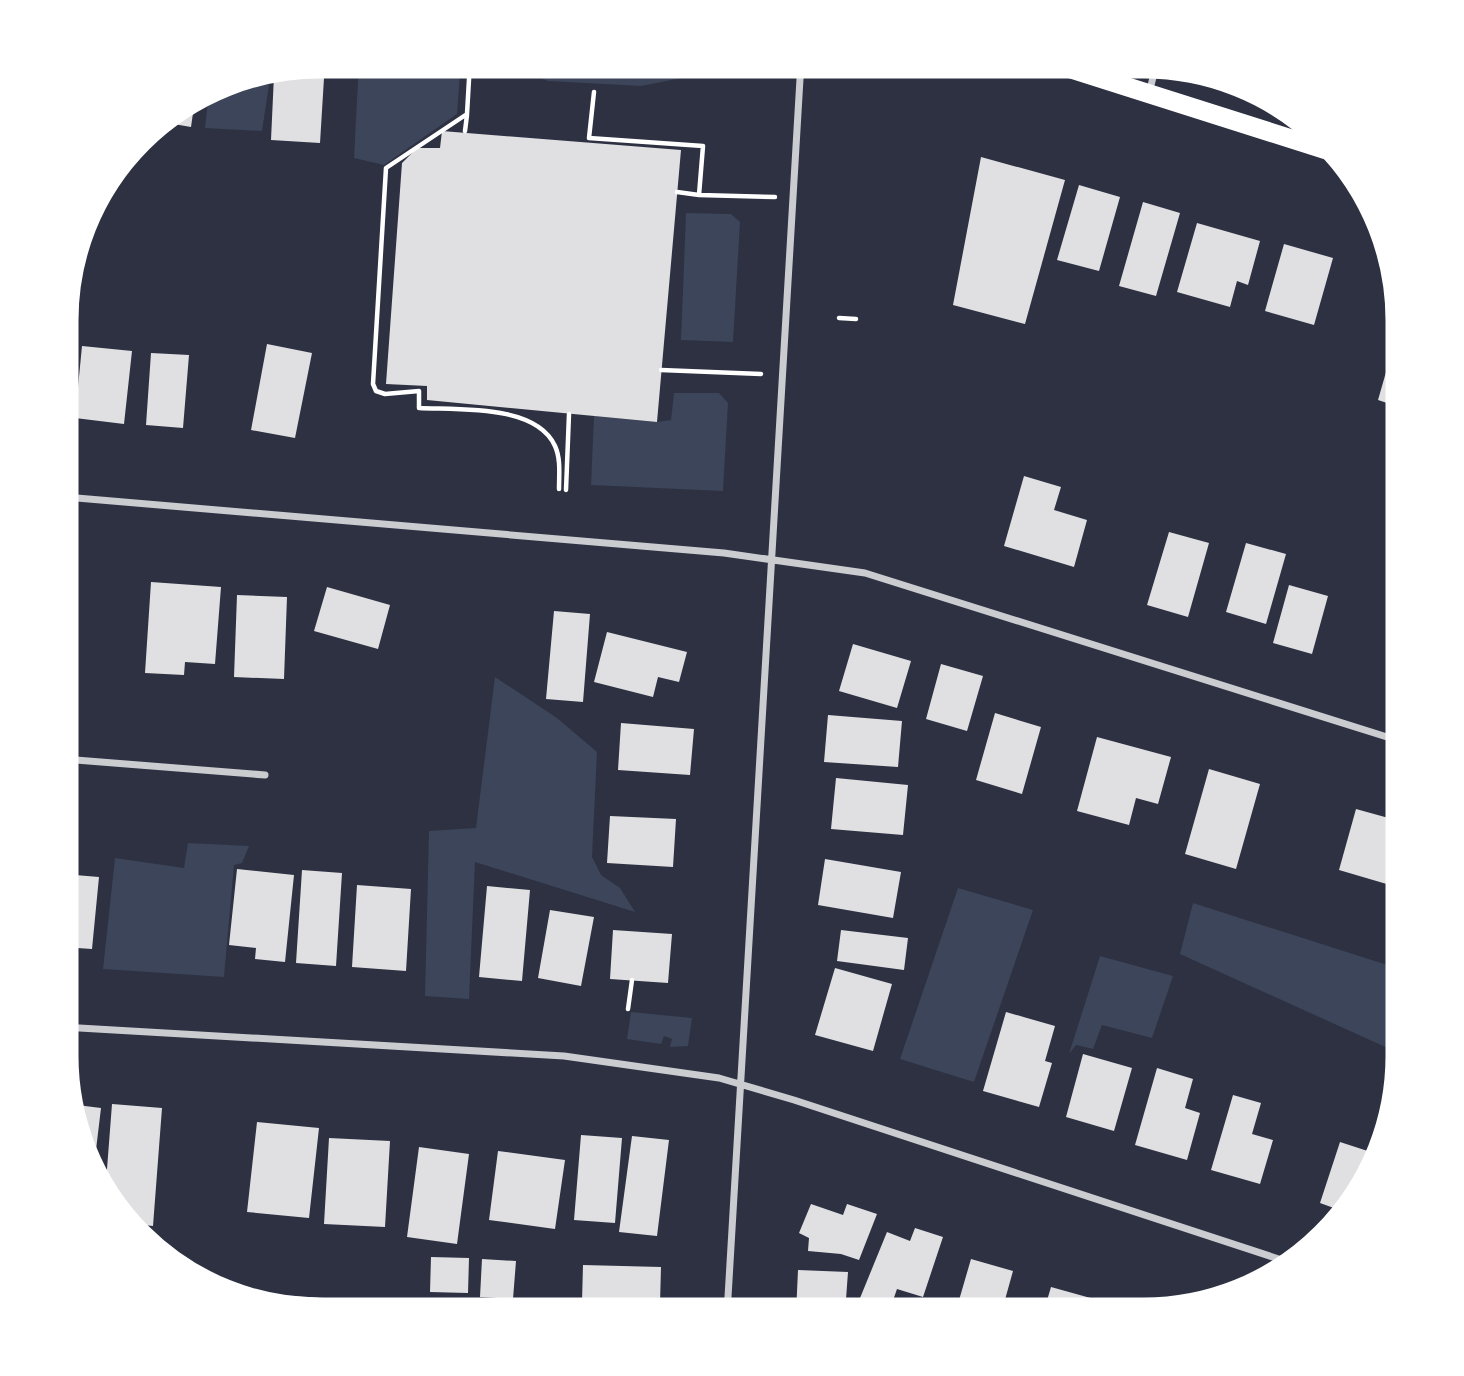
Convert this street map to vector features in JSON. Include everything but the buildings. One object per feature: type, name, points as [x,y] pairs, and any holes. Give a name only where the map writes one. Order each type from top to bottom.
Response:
[{"type":"highway","points":[[1088,74],[1322,149]]},
{"type":"street","points":[[728,1302],[800,74]]},
{"type":"street","points":[[1149,93],[1154,74]]},
{"type":"street","points":[[74,498],[773,558],[867,574],[1390,738]]},
{"type":"street","points":[[74,760],[265,775]]},
{"type":"street","points":[[74,1028],[564,1056],[739,1083],[1282,1260]]},
{"type":"street","points":[[271,1298],[333,1302]]},
{"type":"path","points":[[466,131],[469,74]]},
{"type":"path","points":[[594,92],[589,138],[703,146],[699,195]]},
{"type":"path","points":[[467,114],[386,168],[374,389],[385,394],[419,391],[419,408],[497,412],[523,418],[554,443],[559,467],[559,489]]},
{"type":"path","points":[[677,192],[793,198]]},
{"type":"path","points":[[839,318],[856,319]]},
{"type":"path","points":[[661,370],[783,376]]},
{"type":"path","points":[[566,490],[569,414]]},
{"type":"path","points":[[628,1009],[632,980]]},
{"type":"shaded area","points":[[358,74],[460,74],[457,114],[384,165],[354,158]]},
{"type":"shaded area","points":[[530,74],[702,74],[641,86],[548,81]]},
{"type":"shaded area","points":[[270,78],[262,131],[205,128],[208,100],[225,92]]},
{"type":"shaded area","points":[[686,213],[731,214],[740,222],[733,342],[681,340]]},
{"type":"shaded area","points":[[674,393],[719,393],[728,403],[723,491],[591,485],[594,416],[657,422],[671,420]]},
{"type":"shaded area","points":[[495,677],[557,718],[597,752],[592,857],[601,875],[620,888],[635,912],[475,862],[469,999],[425,996],[429,831],[476,828]]},
{"type":"shaded area","points":[[188,843],[249,846],[242,863],[234,865],[224,977],[103,969],[115,858],[184,868]]},
{"type":"shaded area","points":[[958,888],[1033,910],[974,1082],[900,1059]]},
{"type":"shaded area","points":[[1193,903],[1390,966],[1390,1049],[1180,954]]},
{"type":"shaded area","points":[[1100,956],[1173,976],[1152,1038],[1102,1025],[1093,1049],[1076,1045],[1069,1054]]},
{"type":"shaded area","points":[[631,1012],[692,1018],[688,1046],[670,1047],[672,1039],[664,1036],[661,1044],[627,1039]]}]
